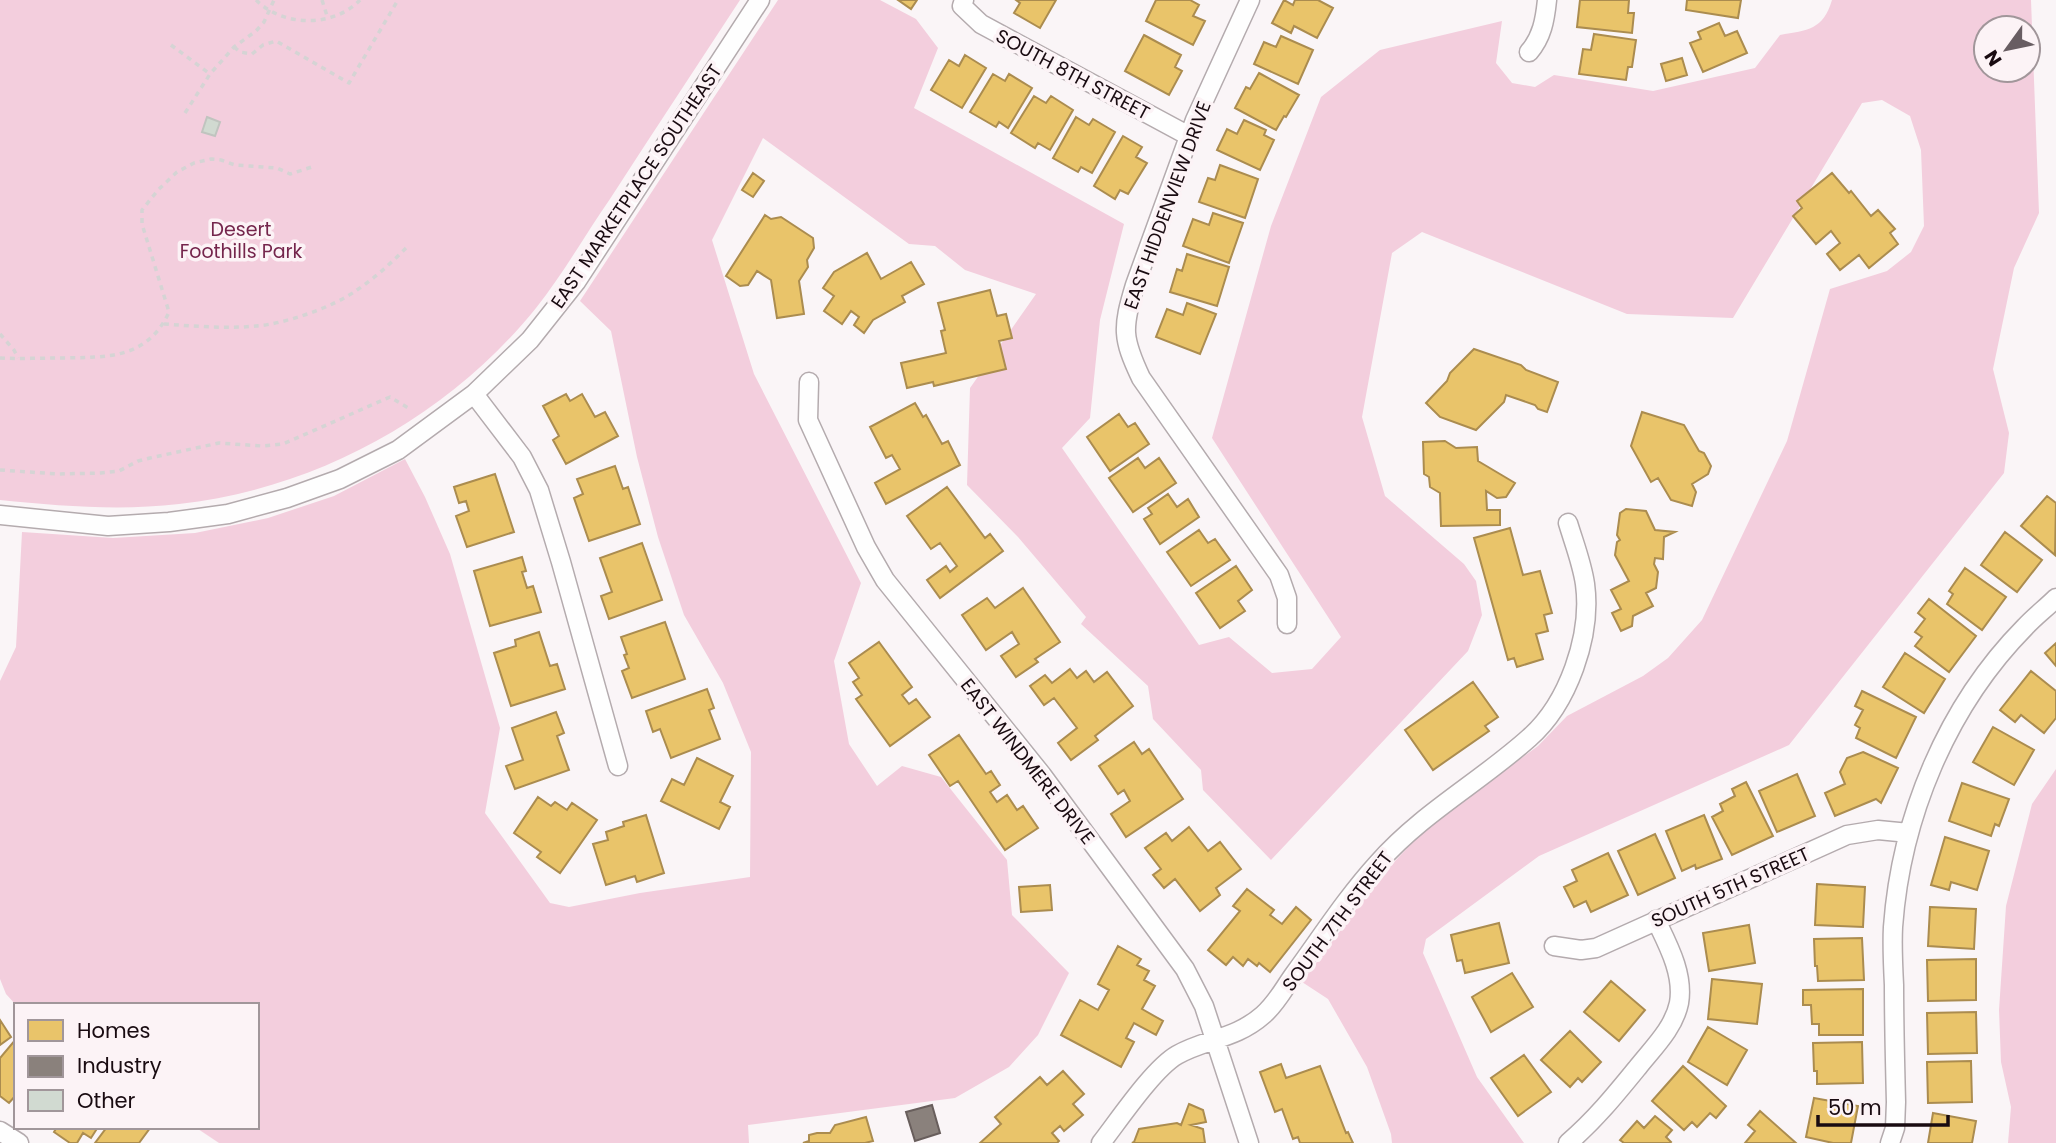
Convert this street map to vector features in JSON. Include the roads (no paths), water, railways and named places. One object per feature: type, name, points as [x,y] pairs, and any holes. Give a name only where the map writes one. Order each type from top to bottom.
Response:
[{"type":"street","name":"EAST MARKETPLACE SOUTHEAST","points":[[0,515],[108,526],[228,514],[288,498],[340,479],[398,450],[474,394],[530,340],[576,282],[760,0]]},
{"type":"street","name":"EAST HIDDENVIEW DRIVE","points":[[1250,0],[1195,120],[1127,310],[1125,330],[1128,352],[1141,378],[1279,575],[1287,598],[1287,624]]},
{"type":"street","points":[[1529,52],[1538,41],[1548,0]]},
{"type":"street","name":"SOUTH 8TH STREET","points":[[963,3],[981,24],[1189,136]]},
{"type":"street","name":"EAST WINDMERE DRIVE","points":[[809,382],[808,420],[866,547],[885,580],[1042,775],[1185,970],[1204,1006],[1249,1143]]},
{"type":"street","points":[[474,394],[522,457],[539,490],[618,766]]},
{"type":"street","name":"SOUTH 7TH STREET","points":[[1101,1143],[1168,1062],[1177,1055],[1251,1025],[1276,1002],[1339,912],[1394,845],[1440,805],[1521,745],[1553,714],[1573,673],[1585,620],[1585,586],[1568,523]]},
{"type":"street","points":[[1890,1143],[1895,1128],[1896,1102],[1893,929],[1900,871],[1909,833],[1930,769],[1969,698],[1996,660],[2025,627],[2056,598]]},
{"type":"street","name":"SOUTH 5TH STREET","points":[[1554,946],[1581,950],[1596,948],[1847,835],[1878,830],[1909,833]]},
{"type":"street","points":[[1568,1143],[1602,1111],[1664,1035],[1679,1003],[1676,966],[1656,920]]},
{"type":"street","points":[[0,1131],[19,1143]]},
{"type":"park label","name":"Desert Foothills Park","points":[[241,240]]}]
